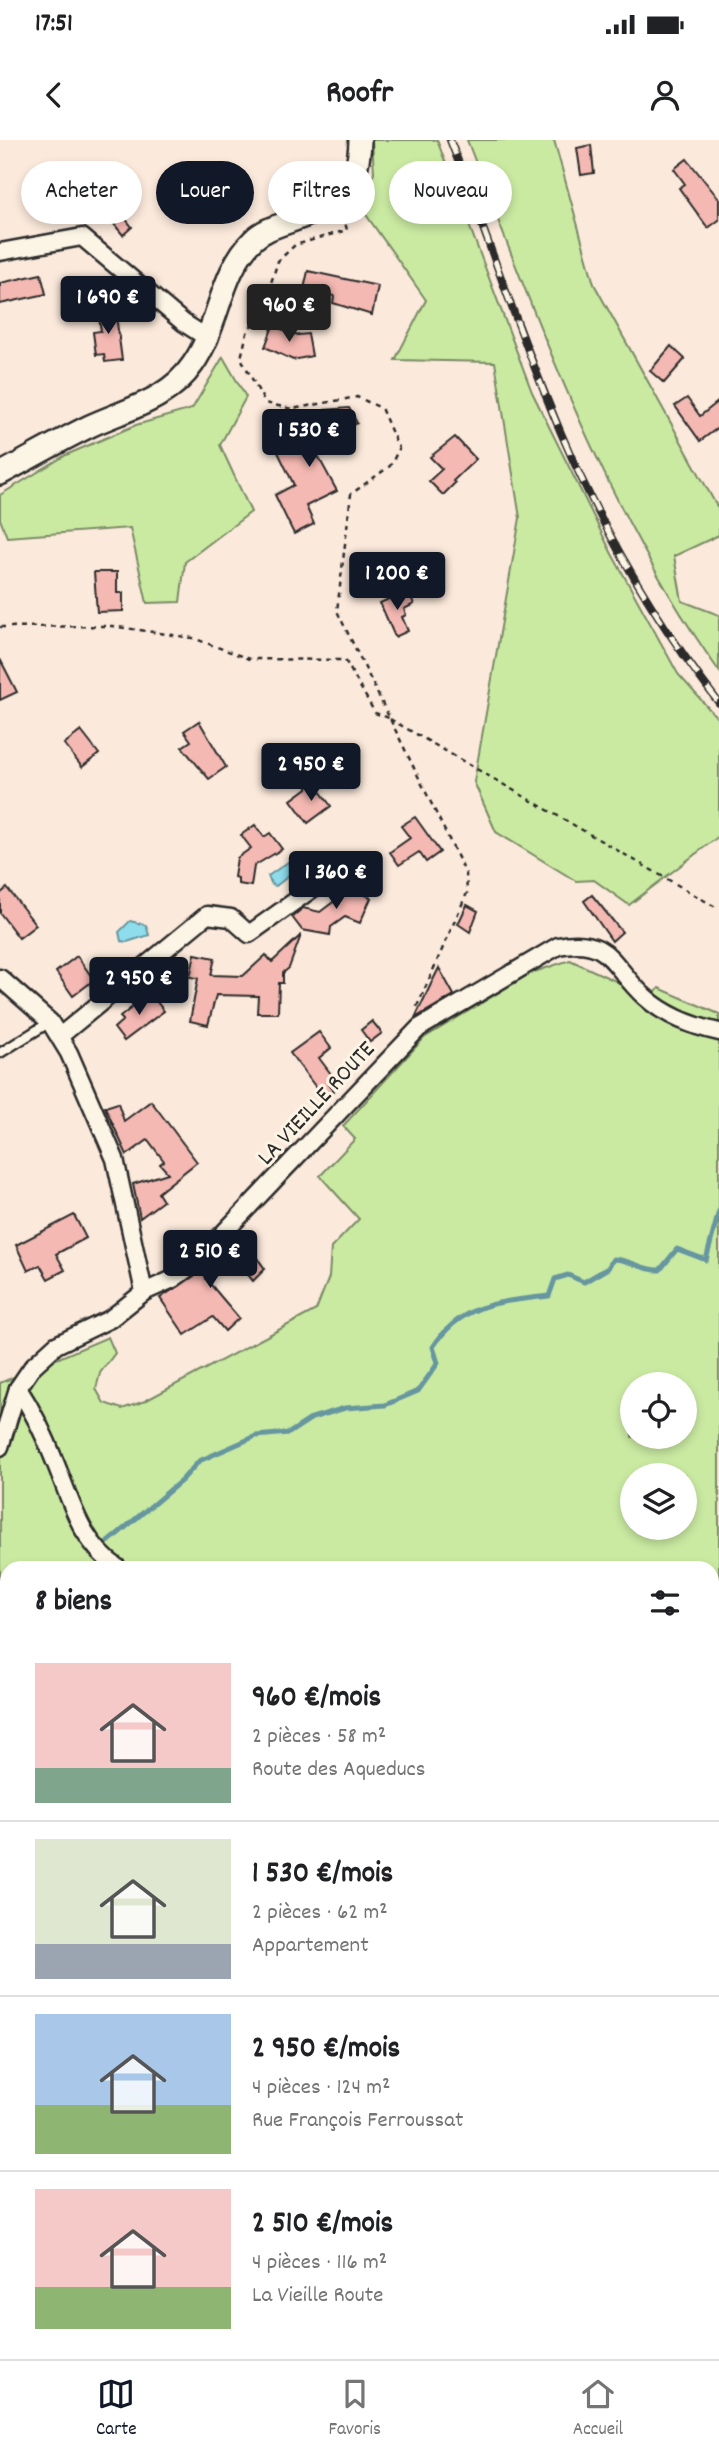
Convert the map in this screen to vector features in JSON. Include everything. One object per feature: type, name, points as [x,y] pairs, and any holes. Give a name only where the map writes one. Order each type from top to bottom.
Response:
[{"type":"main road","points":[[357,161],[360,140]]},
{"type":"main road","points":[[0,474],[92,425],[162,394],[183,380],[209,340],[234,266],[252,241],[283,224]]},
{"type":"street","points":[[0,252],[82,237],[184,323],[209,340]]},
{"type":"street","points":[[55,1029],[207,915],[231,918],[249,934],[326,879]]},
{"type":"street","name":"LA VIEILLE ROUTE","points":[[0,1447],[18,1388],[33,1366],[56,1345],[110,1319],[144,1293],[173,1279],[194,1264],[419,1028],[558,946],[581,941],[603,950],[645,997],[670,1015],[719,1032]]},
{"type":"street","points":[[0,978],[55,1029],[115,1159],[144,1293]]},
{"type":"street","points":[[18,1388],[55,1462],[87,1539],[108,1561]]},
{"type":"lane","points":[[0,1053],[55,1029]]},
{"type":"path","points":[[345,224],[347,230],[295,245],[278,261],[264,305],[247,333],[241,358],[265,403],[292,409],[357,397],[381,408],[399,449],[390,466],[351,494],[337,611],[466,874],[467,893],[414,1012],[419,1028]]},
{"type":"path","points":[[0,626],[112,626],[193,638],[249,659],[345,660],[375,713],[390,719],[719,909]]},
{"type":"green space","points":[[372,140],[437,140],[445,161],[389,161],[389,224],[469,224],[532,392],[612,554],[678,674],[719,720],[719,836],[629,905],[594,880],[576,881],[496,832],[474,782],[520,518],[495,362],[395,360],[426,300],[373,224],[375,224]]},
{"type":"green space","points":[[467,140],[554,140],[594,284],[719,510],[719,535],[674,556],[682,601],[719,615],[719,671],[678,610],[642,546],[608,481],[548,346],[499,224],[512,224],[512,161],[475,161]]},
{"type":"green space","points":[[223,357],[246,397],[220,445],[251,512],[185,562],[180,602],[147,603],[130,528],[7,537],[0,519],[0,495],[66,455],[136,425],[192,409]]},
{"type":"green space","points":[[570,960],[620,983],[645,1008],[659,988],[719,1014],[719,1561],[0,1561],[0,1383],[108,1337],[115,1353],[100,1373],[96,1389],[104,1403],[122,1409],[145,1401],[316,1310],[329,1277],[331,1248],[359,1219],[320,1176],[355,1139],[343,1126],[424,1038],[531,973]]},
{"type":"water","points":[[288,862],[295,871],[276,886],[272,885],[268,876]]},
{"type":"water","points":[[130,921],[146,925],[149,935],[127,942],[121,941],[119,932]]},
{"type":"building","points":[[591,145],[594,173],[581,175],[577,148]]},
{"type":"building","points":[[687,159],[719,199],[719,220],[708,228],[679,188],[685,184],[674,169]]},
{"type":"building","points":[[114,224],[130,224],[132,227],[123,235]]},
{"type":"building","points":[[308,271],[378,286],[372,315],[333,303],[334,296],[304,289]]},
{"type":"building","points":[[41,274],[46,294],[0,304],[0,283]]},
{"type":"building","points":[[115,308],[122,360],[105,362],[104,354],[96,355],[93,332],[101,331],[98,310]]},
{"type":"building","points":[[273,326],[298,335],[308,334],[312,356],[293,360],[265,347]]},
{"type":"building","points":[[671,346],[685,359],[664,383],[650,371]]},
{"type":"building","points":[[687,398],[700,416],[719,401],[719,427],[700,441],[675,406]]},
{"type":"building","points":[[349,408],[357,423],[313,447],[337,491],[306,506],[314,524],[294,534],[275,495],[294,485],[276,448],[329,419],[325,410]]},
{"type":"building","points":[[455,437],[476,459],[443,495],[429,481],[442,469],[430,457]]},
{"type":"building","points":[[94,572],[117,572],[117,593],[123,593],[123,611],[97,612]]},
{"type":"building","points":[[408,590],[414,604],[404,609],[406,615],[402,617],[408,631],[395,637],[380,603]]},
{"type":"building","points":[[0,659],[17,692],[0,700]]},
{"type":"building","points":[[199,721],[226,767],[209,779],[182,747],[191,741],[184,731]]},
{"type":"building","points":[[81,731],[99,754],[82,767],[64,744]]},
{"type":"building","points":[[314,783],[331,806],[308,823],[291,800]]},
{"type":"building","points":[[415,817],[440,852],[426,862],[419,852],[399,865],[390,852],[410,838],[401,826]]},
{"type":"building","points":[[255,825],[264,837],[270,833],[282,849],[254,866],[251,886],[238,884],[238,878],[234,877],[237,858],[251,848],[241,835]]},
{"type":"building","points":[[352,880],[367,886],[364,894],[371,898],[360,923],[345,917],[331,927],[330,935],[302,930],[292,917],[303,908],[320,912],[345,893]]},
{"type":"building","points":[[7,888],[36,925],[19,938],[0,913],[0,894]]},
{"type":"building","points":[[592,895],[622,932],[612,941],[584,901]]},
{"type":"building","points":[[467,905],[478,911],[470,932],[458,924]]},
{"type":"building","points":[[301,935],[289,968],[283,973],[283,983],[279,983],[278,1013],[257,1013],[258,996],[216,995],[208,1025],[190,1021],[198,978],[190,977],[195,954],[215,958],[211,975],[243,976],[266,955],[272,962]]},
{"type":"building","points":[[77,956],[94,980],[73,996],[56,972]]},
{"type":"building","points":[[439,968],[454,995],[415,1018],[431,984]]},
{"type":"building","points":[[150,993],[164,1011],[124,1041],[114,1028],[123,1020],[120,1017]]},
{"type":"building","points":[[372,1021],[382,1033],[370,1042],[361,1030]]},
{"type":"building","points":[[319,1032],[331,1048],[319,1058],[334,1078],[328,1083],[334,1091],[324,1098],[290,1053]]},
{"type":"building","points":[[151,1101],[197,1162],[158,1193],[163,1201],[140,1218],[133,1184],[168,1173],[160,1164],[164,1161],[148,1140],[127,1155],[105,1107],[118,1103],[124,1121]]},
{"type":"building","points":[[74,1215],[86,1238],[56,1254],[65,1270],[48,1279],[40,1265],[28,1271],[16,1245]]},
{"type":"building","points":[[239,1232],[265,1269],[253,1281],[232,1255],[206,1279],[239,1318],[225,1331],[213,1317],[185,1335],[160,1298],[200,1272]]},
{"type":"waterway","points":[[108,1542],[182,1480],[199,1461],[256,1436],[289,1433],[312,1418],[345,1408],[385,1405],[418,1391],[438,1363],[433,1347],[444,1332],[470,1313],[498,1303],[549,1296],[555,1279],[568,1275],[584,1282],[608,1268],[613,1259],[660,1270],[677,1249],[706,1260],[719,1211]]},
{"type":"railway","points":[[450,140],[532,360],[577,469],[631,573],[673,639],[719,703]]}]
